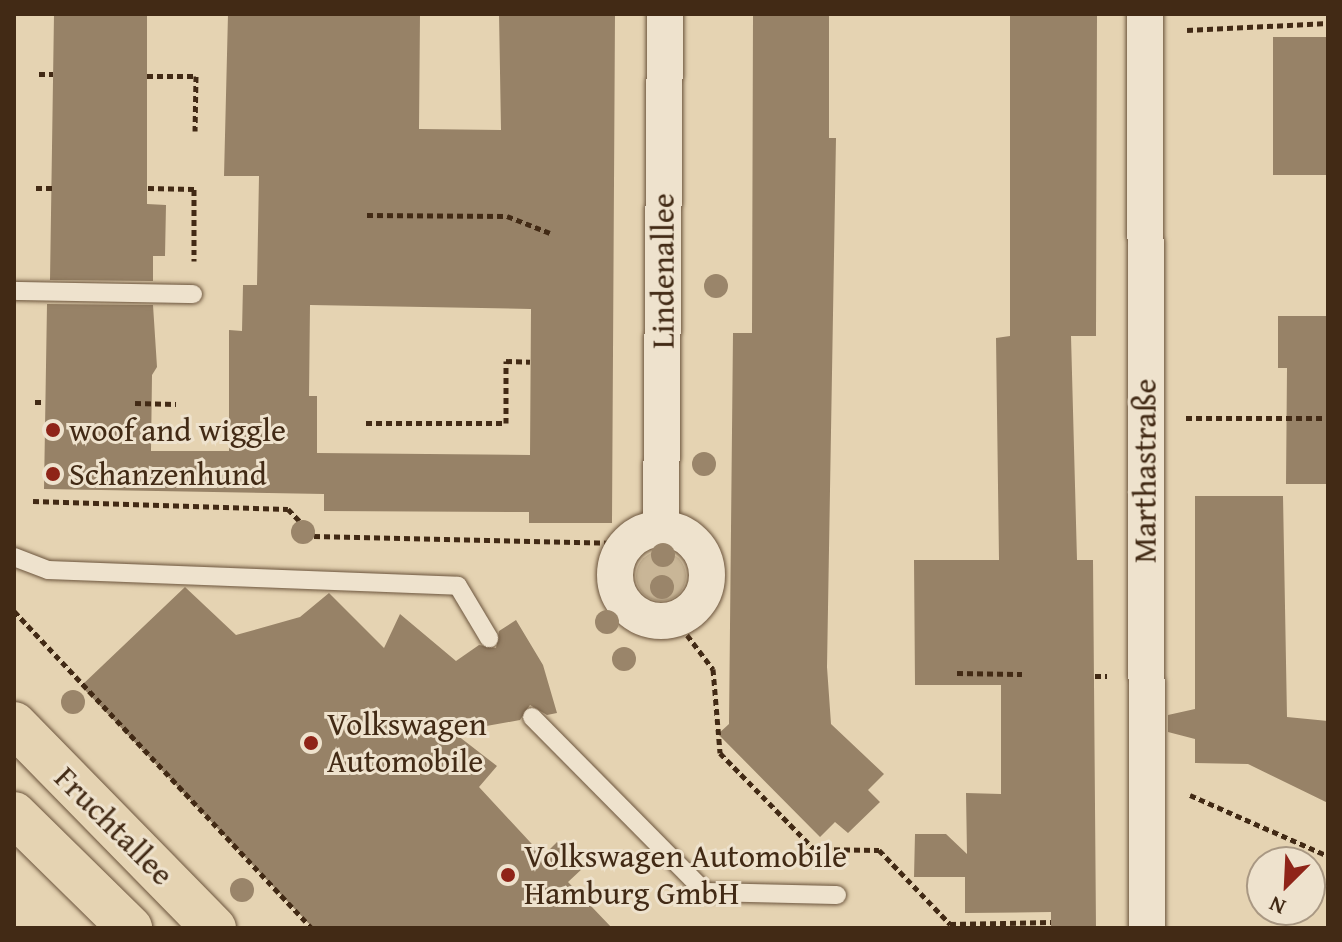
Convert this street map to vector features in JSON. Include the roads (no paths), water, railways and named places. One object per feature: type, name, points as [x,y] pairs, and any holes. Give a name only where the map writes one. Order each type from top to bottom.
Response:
[{"type":"main road","name":"Fruchtallee","points":[[14,724],[214,928]]},
{"type":"main road","name":"Fruchtallee","points":[[14,814],[130,928]]},
{"type":"street","name":"Lindenallee","points":[[661,528],[665,14]]},
{"type":"street","name":"Marthastraße","points":[[1145,14],[1147,928]]},
{"type":"street","points":[[661,528],[693,541],[708,569],[700,600],[675,619],[645,619],[622,600],[614,570],[626,543],[661,528]]},
{"type":"lane","points":[[14,291],[193,294]]},
{"type":"lane","points":[[14,557],[48,570],[458,586],[489,638]]},
{"type":"lane","points":[[532,717],[705,892],[837,895]]},
{"type":"place","name":"woof and wiggle","points":[[53,430]]},
{"type":"place","name":"Schanzenhund","points":[[53,474]]},
{"type":"place","name":"Volkswagen Automobile","points":[[311,743]]},
{"type":"place","name":"Volkswagen Automobile Hamburg GmbH","points":[[508,875]]}]
